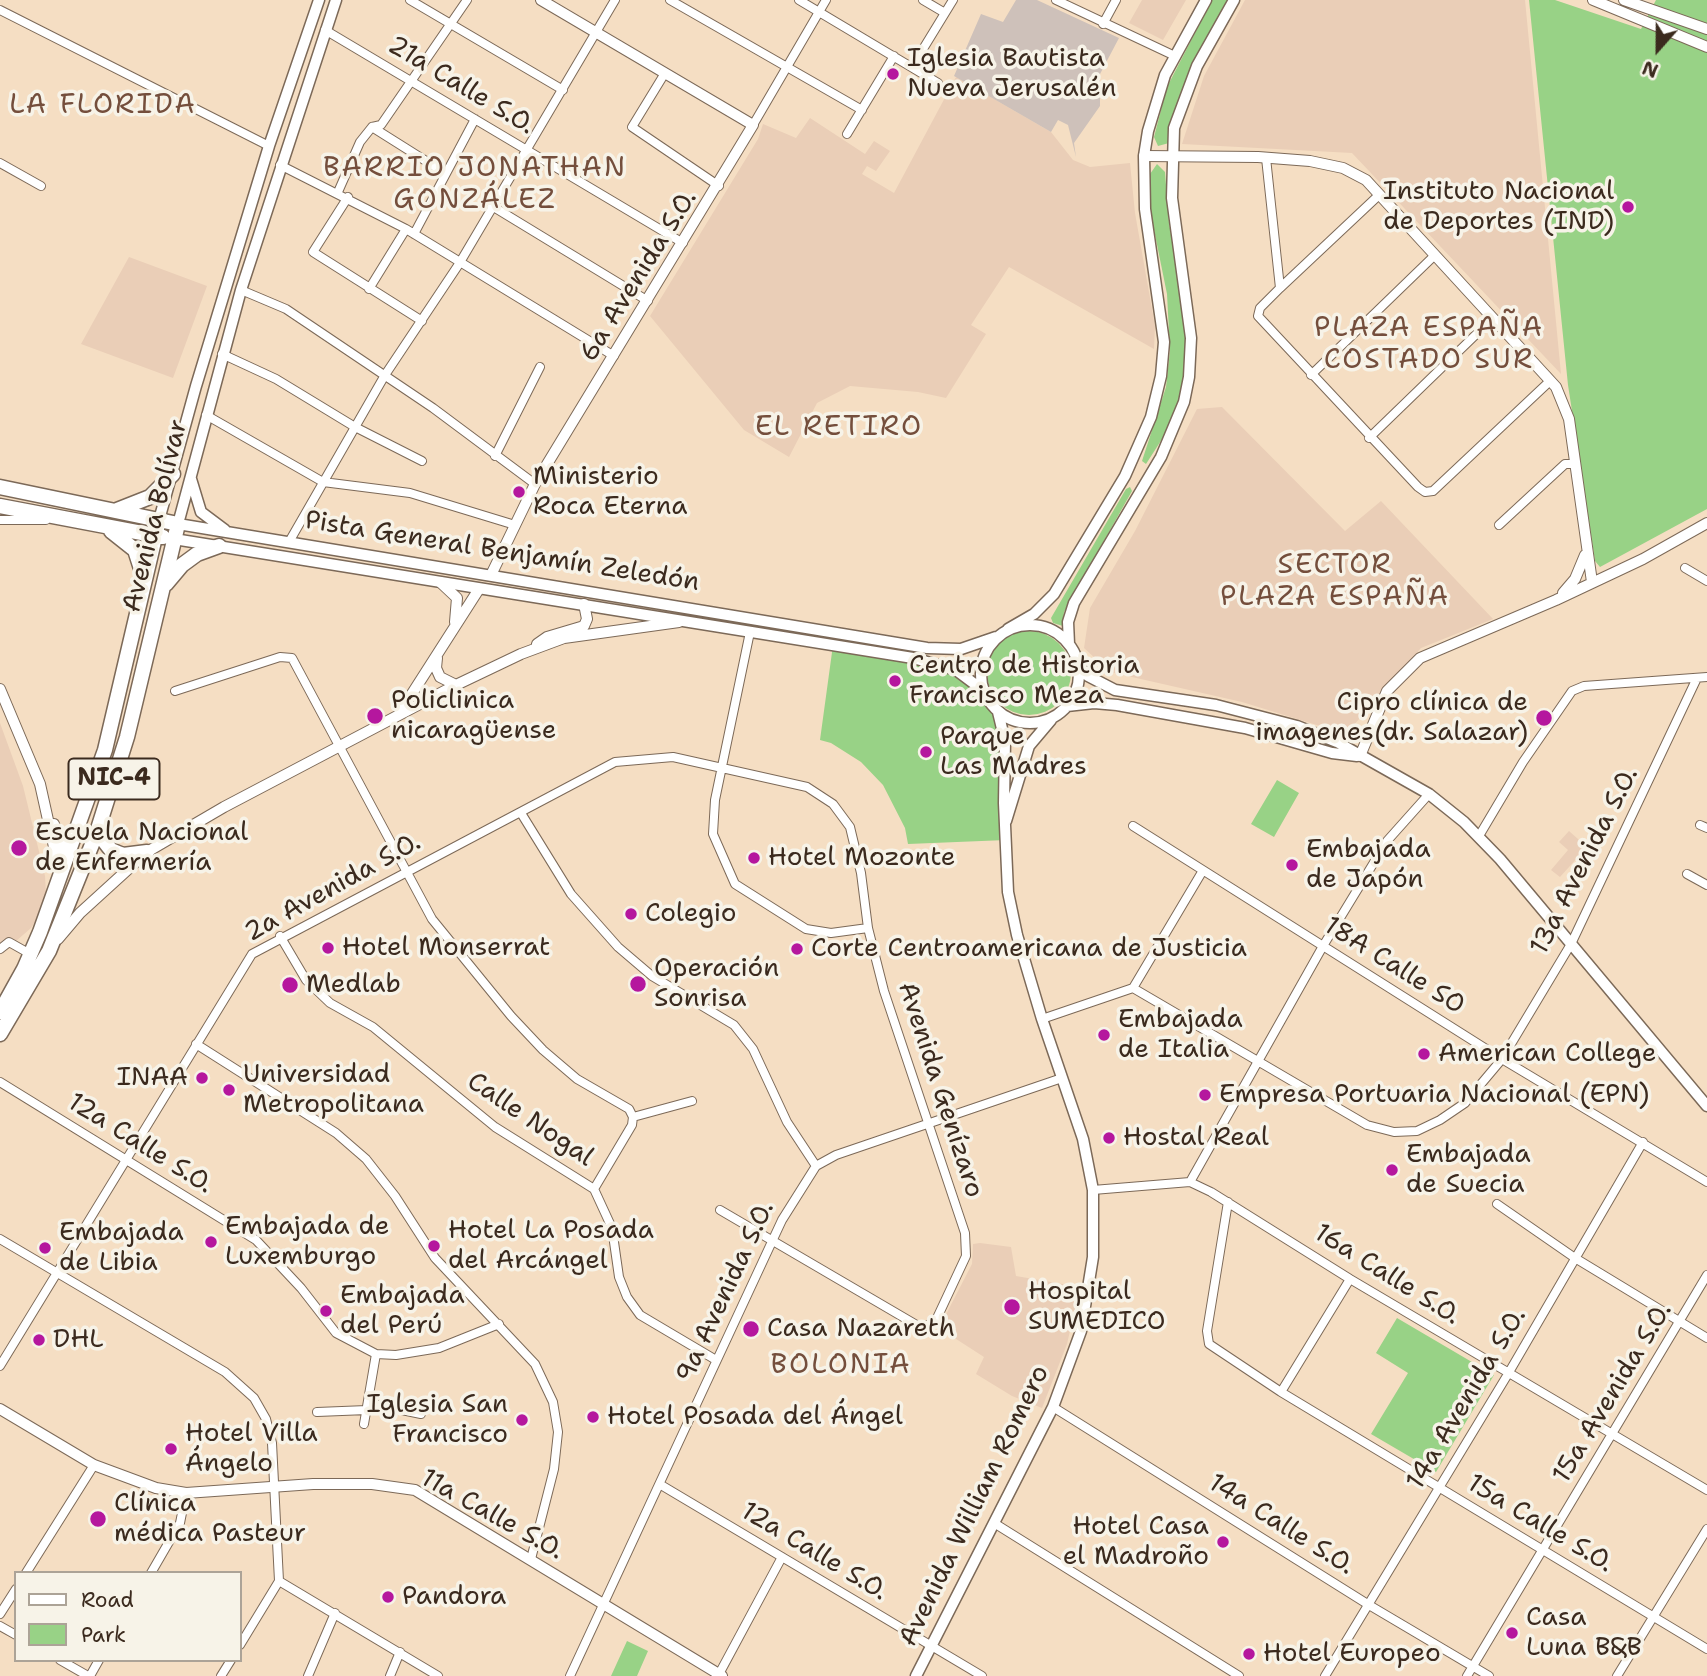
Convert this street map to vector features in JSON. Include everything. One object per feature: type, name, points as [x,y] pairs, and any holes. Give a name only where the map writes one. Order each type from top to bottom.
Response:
[{"type":"highway","points":[[112,511],[146,500],[173,474]]},
{"type":"highway","name":"Pista General Benjamín Zeledón","points":[[0,487],[178,524]]},
{"type":"highway","name":"Pista General Benjamín Zeledón","points":[[0,506],[174,540]]},
{"type":"highway","name":"Avenida Bolívar","points":[[0,1012],[41,956],[61,877],[113,727],[159,520]]},
{"type":"highway","name":"Avenida Bolívar","points":[[0,1034],[41,956],[97,832],[127,737],[178,524]]},
{"type":"highway","points":[[106,527],[125,539],[135,550],[145,582]]},
{"type":"highway","points":[[163,588],[182,565],[197,554],[219,546]]},
{"type":"highway","points":[[97,832],[103,843],[122,855],[147,852]]},
{"type":"main road","name":"Avenida Bolívar","points":[[159,520],[196,386],[269,146],[319,0]]},
{"type":"main road","name":"Avenida Bolívar","points":[[178,524],[241,290],[336,0]]},
{"type":"main road","points":[[1077,664],[1077,685],[1067,706],[1042,722],[1026,722],[999,712],[984,691],[981,665],[985,653],[996,637],[1034,614],[1054,594],[1125,476],[1151,417],[1161,376],[1164,342],[1145,209],[1144,156],[1157,98],[1175,56],[1206,0]]},
{"type":"main road","points":[[1234,0],[1197,66],[1180,106],[1171,155],[1172,198],[1191,338],[1187,387],[1180,414],[1161,457],[1074,603],[1069,622],[1069,644],[1077,664],[1088,676],[1115,690],[1216,705],[1271,719],[1337,742],[1429,794],[1479,836],[1707,1106]]},
{"type":"main road","points":[[191,477],[201,512],[229,533]]},
{"type":"main road","name":"Pista General Benjamín Zeledón","points":[[178,524],[949,650],[974,646],[996,637]]},
{"type":"main road","name":"Pista General Benjamín Zeledón","points":[[174,540],[913,658],[956,670],[984,691]]},
{"type":"main road","points":[[398,574],[416,573],[477,582],[491,575]]},
{"type":"main road","points":[[520,580],[544,589]]},
{"type":"main road","points":[[479,589],[494,583],[544,589],[571,593],[581,597],[584,604]]},
{"type":"main road","points":[[571,593],[588,591]]},
{"type":"main road","points":[[683,622],[700,619],[750,627],[762,620]]},
{"type":"main road","points":[[1009,629],[1023,625],[1039,626],[1053,631],[1069,644]]},
{"type":"main road","points":[[750,632],[759,627],[836,639],[858,636]]},
{"type":"main road","points":[[1067,706],[1111,704],[1245,728],[1332,753],[1360,756]]},
{"type":"main road","name":"Avenida William Romero","points":[[916,1676],[1053,1407],[1078,1342],[1089,1293],[1093,1257],[1093,1190],[1083,1139],[1042,1019],[1017,935],[1008,892],[1005,741],[999,712]]},
{"type":"main road","name":"Avenida William Romero","points":[[1005,824],[1028,746],[1055,715]]},
{"type":"street","points":[[410,0],[450,26],[563,90]]},
{"type":"street","points":[[338,192],[360,142],[372,127],[380,125],[467,0]]},
{"type":"street","points":[[541,0],[754,125]]},
{"type":"street","points":[[289,542],[385,375],[459,264],[615,0]]},
{"type":"street","points":[[670,0],[786,69],[862,110]]},
{"type":"street","points":[[799,0],[938,83]]},
{"type":"street","name":"6a Avenida S.O.","points":[[491,575],[535,484],[719,186],[826,0]]},
{"type":"street","points":[[923,0],[945,13]]},
{"type":"street","points":[[912,67],[953,0]]},
{"type":"street","points":[[1056,0],[1175,56]]},
{"type":"street","points":[[1103,23],[1116,0]]},
{"type":"street","points":[[1593,0],[1707,47]]},
{"type":"street","points":[[1624,0],[1707,29]]},
{"type":"street","points":[[0,10],[269,146]]},
{"type":"street","name":"21a Calle S.O.","points":[[325,30],[683,243]]},
{"type":"street","points":[[847,134],[894,55]]},
{"type":"street","points":[[665,73],[632,127],[719,186]]},
{"type":"street","points":[[369,289],[410,232],[475,119]]},
{"type":"street","points":[[372,127],[445,173]]},
{"type":"street","points":[[1144,156],[1310,161],[1343,169],[1366,180],[1550,381],[1565,406],[1592,582]]},
{"type":"street","points":[[1266,158],[1280,288]]},
{"type":"street","points":[[0,163],[41,186]]},
{"type":"street","points":[[280,165],[348,197],[410,232],[614,356]]},
{"type":"street","points":[[1379,195],[1280,288],[1260,308],[1258,316],[1369,438],[1418,487],[1425,492],[1433,491],[1550,381]]},
{"type":"street","points":[[348,197],[313,252],[422,321]]},
{"type":"street","points":[[492,206],[648,301]]},
{"type":"street","points":[[1311,374],[1435,256]]},
{"type":"street","points":[[241,290],[286,309],[385,375],[535,484]]},
{"type":"street","points":[[1369,438],[1493,318]]},
{"type":"street","points":[[222,354],[276,379],[355,426],[422,461]]},
{"type":"street","points":[[495,456],[540,367]]},
{"type":"street","points":[[206,415],[323,482],[410,493],[515,524]]},
{"type":"street","points":[[1499,524],[1565,464],[1575,464]]},
{"type":"street","points":[[0,520],[79,521]]},
{"type":"street","points":[[1360,756],[1387,691],[1420,658],[1556,600],[1707,523]]},
{"type":"street","points":[[1556,600],[1575,579],[1586,555]]},
{"type":"street","points":[[1685,568],[1707,581]]},
{"type":"street","points":[[439,582],[457,600],[452,631]]},
{"type":"street","points":[[394,719],[405,707],[479,589]]},
{"type":"street","points":[[522,654],[547,637],[584,626],[587,618],[584,604]]},
{"type":"street","points":[[0,949],[9,942],[41,956],[80,913],[147,852],[224,807],[456,685],[564,638],[683,622]]},
{"type":"street","points":[[750,632],[715,800],[713,834],[735,884],[806,929],[831,933],[868,928]]},
{"type":"street","points":[[438,654],[438,674],[456,685]]},
{"type":"street","points":[[175,691],[280,657],[292,659],[432,919],[510,1016],[577,1079],[629,1109],[633,1117],[632,1125],[594,1189]]},
{"type":"street","points":[[1479,836],[1572,691],[1584,686],[1707,677]]},
{"type":"street","name":"13a Avenida S.O.","points":[[1133,988],[1367,1125],[1394,1132],[1417,1130],[1440,1120],[1465,1103],[1502,1059],[1571,944],[1697,678]]},
{"type":"street","points":[[0,689],[40,784],[67,860]]},
{"type":"street","name":"2a Avenida S.O.","points":[[0,1366],[252,954],[280,936],[405,870],[522,813],[615,762],[673,757],[722,769]]},
{"type":"street","name":"Avenida Genízaro","points":[[722,769],[807,787],[833,804],[850,827],[861,873],[868,928],[884,991],[967,1243],[965,1256],[945,1303],[929,1325],[913,1325],[774,1239]]},
{"type":"street","points":[[40,784],[61,877]]},
{"type":"street","points":[[1093,1190],[1190,1182],[1323,946],[1387,841],[1429,794]]},
{"type":"street","points":[[522,813],[571,894],[618,947],[652,976],[734,1025],[753,1049],[787,1122],[816,1166],[836,1155],[1062,1077]]},
{"type":"street","name":"18A Calle SO","points":[[1133,826],[1502,1059],[1707,1182]]},
{"type":"street","points":[[1042,1019],[1133,988],[1202,872]]},
{"type":"street","points":[[1687,874],[1707,885]]},
{"type":"street","name":"Calle Nogal","points":[[280,936],[306,980],[330,1003],[373,1027],[495,1127],[594,1189],[612,1228],[619,1277],[627,1297],[640,1315],[716,1360]]},
{"type":"street","points":[[196,1044],[336,1133],[366,1160],[396,1196],[435,1258],[535,1364],[553,1402],[558,1432],[555,1469],[531,1559]]},
{"type":"street","name":"12a Calle S.O.","points":[[0,1082],[126,1157],[256,1240],[301,1288],[335,1333],[376,1353],[396,1355],[439,1348],[499,1324]]},
{"type":"street","points":[[633,1117],[692,1101]]},
{"type":"street","name":"14a Avenida S.O.","points":[[1325,1676],[1508,1374],[1643,1142]]},
{"type":"street","name":"9a Avenida S.O.","points":[[570,1676],[774,1239],[799,1191],[816,1166]]},
{"type":"street","name":"16a Calle S.O.","points":[[1190,1182],[1228,1202],[1508,1374],[1707,1490]]},
{"type":"street","name":"15a Calle S.O.","points":[[1228,1202],[1207,1331],[1209,1344],[1281,1392],[1707,1648]]},
{"type":"street","points":[[1497,1204],[1574,1258],[1707,1338]]},
{"type":"street","points":[[720,1210],[774,1239]]},
{"type":"street","points":[[0,1239],[225,1372],[254,1398],[266,1419],[269,1431],[279,1581],[242,1642]]},
{"type":"street","name":"15a Avenida S.O.","points":[[1467,1676],[1707,1275]]},
{"type":"street","points":[[1281,1392],[1350,1279]]},
{"type":"street","points":[[365,1424],[376,1353]]},
{"type":"street","points":[[317,1412],[367,1407],[421,1414]]},
{"type":"street","name":"14a Calle S.O.","points":[[1053,1407],[1369,1605],[1489,1676]]},
{"type":"street","name":"11a Calle S.O.","points":[[0,1409],[94,1465],[156,1488],[186,1493],[372,1484],[415,1490],[720,1675]]},
{"type":"street","points":[[27,1571],[94,1465]]},
{"type":"street","name":"12a Calle S.O.","points":[[661,1485],[982,1676]]},
{"type":"street","points":[[152,1571],[180,1523],[186,1493]]},
{"type":"street","points":[[994,1524],[1239,1676]]},
{"type":"street","points":[[1617,1676],[1707,1529]]},
{"type":"street","points":[[720,1675],[782,1557]]},
{"type":"street","points":[[279,1581],[438,1676]]},
{"type":"street","points":[[0,1614],[14,1592]]},
{"type":"street","points":[[308,1676],[335,1613]]},
{"type":"street","points":[[390,1676],[400,1652]]},
{"type":"street","points":[[64,1662],[89,1676]]},
{"type":"shaded area","points":[[1016,0],[1037,0],[1119,38],[1100,74],[1100,106],[1074,143],[1076,157],[1068,125],[1058,120],[1051,132],[954,76],[981,14],[1003,22]]},
{"type":"shaded area","points":[[1142,0],[1186,0],[1163,40],[1129,23]]},
{"type":"shaded area","points":[[1245,0],[1525,0],[1561,374],[1352,153],[1182,144],[1204,76]]},
{"type":"shaded area","points":[[956,77],[1051,132],[1073,160],[1090,167],[1130,163],[1135,213],[1155,326],[1154,349],[1009,267],[971,325],[986,334],[946,398],[918,392],[850,386],[817,403],[789,457],[744,430],[650,316],[758,139],[763,124],[796,138],[810,118],[865,154],[874,141],[890,151],[876,171],[867,166],[862,174],[894,193]]},
{"type":"shaded area","points":[[129,257],[207,286],[173,378],[81,344]]},
{"type":"shaded area","points":[[1222,407],[1345,531],[1381,501],[1493,619],[1421,648],[1346,734],[1242,702],[1110,672],[1084,648],[1090,608],[1135,531],[1197,409]]},
{"type":"shaded area","name":"Escuela Nacional de Enfermería","points":[[0,723],[23,786],[45,876],[46,894],[40,914],[31,928],[0,955]]},
{"type":"shaded area","points":[[1569,831],[1587,847],[1560,877],[1551,870],[1568,850],[1559,842]]},
{"type":"shaded area","name":"Hospital SUMEDICO","points":[[973,1244],[1011,1247],[1016,1276],[1080,1287],[1067,1344],[1042,1408],[1012,1396],[976,1374],[984,1357],[939,1328],[972,1264]]},
{"type":"green space","points":[[1212,0],[1231,0],[1169,143],[1158,146],[1154,137],[1167,87]]},
{"type":"green space","name":"Instituto Nacional de Deportes (IND)","points":[[1529,0],[1555,0],[1641,29],[1656,0],[1707,0],[1707,509],[1600,567],[1595,561],[1568,385]]},
{"type":"green space","points":[[1157,164],[1165,172],[1169,223],[1186,316],[1187,345],[1185,373],[1173,422],[1146,464],[1142,461],[1166,387],[1170,351],[1167,294],[1151,215],[1150,174]]},
{"type":"green space","points":[[1130,487],[1132,491],[1064,612],[1063,626],[1053,623],[1051,618],[1126,489]]},
{"type":"green space","points":[[1029,631],[1045,634],[1059,643],[1068,657],[1071,673],[1068,689],[1059,703],[1045,712],[1029,715],[1013,712],[999,703],[990,689],[987,673],[990,657],[999,643],[1013,634]]},
{"type":"green space","name":"Parque Las Madres","points":[[833,645],[944,666],[984,691],[998,712],[1006,840],[908,844],[905,828],[883,785],[861,762],[831,743],[820,740]]},
{"type":"green space","points":[[1277,780],[1299,793],[1274,837],[1251,824]]},
{"type":"green space","points":[[1397,1318],[1494,1375],[1436,1472],[1371,1434],[1408,1373],[1376,1353]]},
{"type":"green space","points":[[627,1641],[648,1651],[637,1676],[611,1676]]},
{"type":"place","name":"Iglesia Bautista Nueva Jerusalén","points":[[893,74]]},
{"type":"place","name":"Instituto Nacional de Deportes (IND)","points":[[1628,207]]},
{"type":"place","name":"Ministerio Roca Eterna","points":[[519,492]]},
{"type":"place","name":"Centro de Historia Francisco Meza","points":[[895,681]]},
{"type":"place","name":"Policlinica nicaragüense","points":[[375,716]]},
{"type":"place","name":"Cipro clínica de imagenes(dr. Salazar)","points":[[1544,718]]},
{"type":"place","name":"Parque Las Madres","points":[[926,752]]},
{"type":"place","name":"Escuela Nacional de Enfermería","points":[[19,848]]},
{"type":"place","name":"Hotel Mozonte","points":[[754,858]]},
{"type":"place","name":"Embajada de Japón","points":[[1292,865]]},
{"type":"place","name":"Colegio","points":[[631,914]]},
{"type":"place","name":"Hotel Monserrat","points":[[328,948]]},
{"type":"place","name":"Corte Centroamericana de Justicia","points":[[797,949]]},
{"type":"place","name":"Operación Sonrisa","points":[[638,984]]},
{"type":"place","name":"Medlab","points":[[290,985]]},
{"type":"place","name":"Embajada de Italia","points":[[1104,1035]]},
{"type":"place","name":"American College","points":[[1424,1054]]},
{"type":"place","name":"INAA","points":[[202,1078]]},
{"type":"place","name":"Universidad Metropolitana","points":[[229,1090]]},
{"type":"place","name":"Empresa Portuaria Nacional (EPN)","points":[[1205,1095]]},
{"type":"place","name":"Hostal Real","points":[[1109,1138]]},
{"type":"place","name":"Embajada de Suecia","points":[[1392,1170]]},
{"type":"place","name":"Embajada de Luxemburgo","points":[[211,1242]]},
{"type":"place","name":"Hotel La Posada del Arcángel","points":[[434,1246]]},
{"type":"place","name":"Embajada de Libia","points":[[45,1248]]},
{"type":"place","name":"Hospital SUMEDICO","points":[[1012,1307]]},
{"type":"place","name":"Embajada del Perú","points":[[326,1311]]},
{"type":"place","name":"Casa Nazareth","points":[[751,1329]]},
{"type":"place","name":"DHL","points":[[39,1340]]},
{"type":"place","name":"Hotel Posada del Ángel","points":[[593,1417]]},
{"type":"place","name":"Iglesia San Francisco","points":[[522,1420]]},
{"type":"place","name":"Hotel Villa Ángelo","points":[[171,1449]]},
{"type":"place","name":"Clínica médica Pasteur","points":[[98,1519]]},
{"type":"place","name":"Hotel Casa el Madroño","points":[[1223,1542]]},
{"type":"place","name":"Pandora","points":[[388,1597]]},
{"type":"place","name":"Casa Luna B&B","points":[[1512,1633]]},
{"type":"place","name":"Hotel Europeo","points":[[1249,1654]]},
{"type":"district","name":"LA FLORIDA","points":[[103,106]]},
{"type":"district","name":"BARRIO JONATHAN GONZÁLEZ","points":[[475,185]]},
{"type":"district","name":"PLAZA ESPAÑA COSTADO SUR","points":[[1429,345]]},
{"type":"district","name":"EL RETIRO","points":[[839,428]]},
{"type":"district","name":"SECTOR PLAZA ESPAÑA","points":[[1335,582]]},
{"type":"district","name":"BOLONIA","points":[[841,1366]]}]
